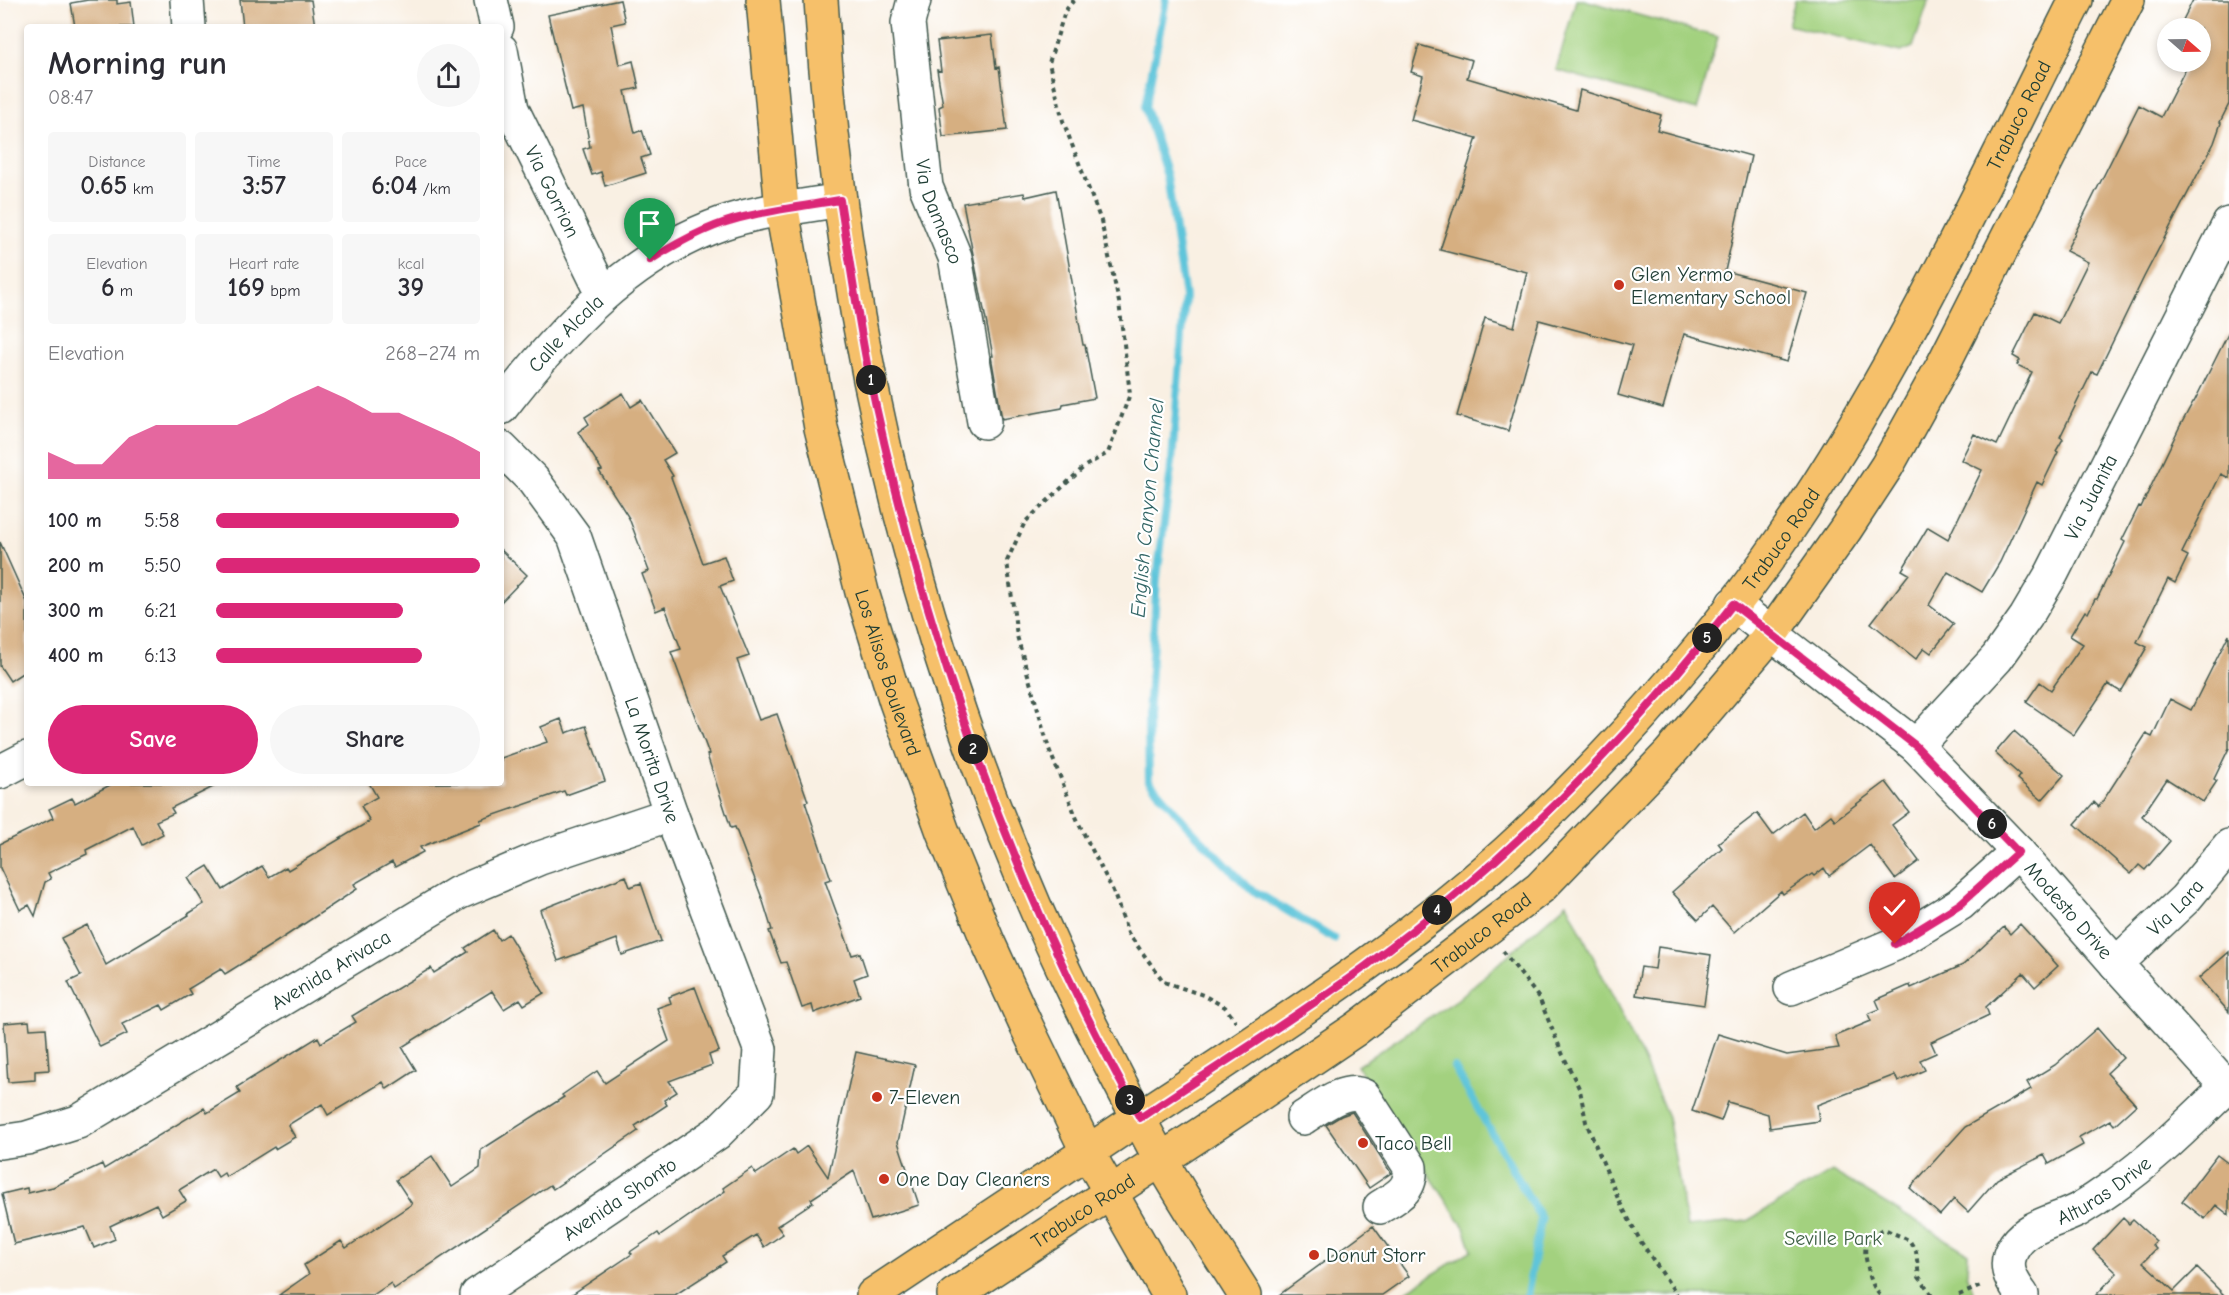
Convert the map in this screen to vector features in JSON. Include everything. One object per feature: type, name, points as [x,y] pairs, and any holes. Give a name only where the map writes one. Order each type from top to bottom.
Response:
[{"type":"main road","name":"Los Alisos Boulevard","points":[[763,0],[782,210],[821,428],[862,592],[896,702],[943,832],[988,942],[1088,1153],[1168,1295]]},
{"type":"main road","points":[[821,0],[826,78],[840,200],[858,312],[880,424],[918,573],[959,709],[980,768],[1043,923],[1085,1013],[1161,1160],[1245,1295]]},
{"type":"main road","name":"Trabuco Road","points":[[873,1295],[1252,1044],[1365,966],[1426,919],[1523,837],[1598,763],[1694,654],[1733,604],[1807,502],[1852,432],[1879,384],[2076,0]]},
{"type":"main road","name":"Trabuco Road","points":[[954,1295],[1356,1029],[1540,888],[1669,754],[1772,633],[1845,530],[1918,412],[2128,0]]},
{"type":"street","points":[[187,0],[189,24]]},
{"type":"street","points":[[491,0],[495,24]]},
{"type":"street","name":"Via Damasco","points":[[914,0],[908,23],[926,187],[955,257],[984,422]]},
{"type":"street","name":"Via Gorrion","points":[[504,66],[512,109],[603,294]]},
{"type":"street","name":"Calle Alcala","points":[[504,404],[540,357],[603,294],[677,243],[722,223],[747,216],[840,200]]},
{"type":"street","name":"Via Juanita","points":[[1916,746],[1997,658],[2026,617],[2052,573],[2106,469],[2229,225]]},
{"type":"street","name":"La Morita Drive","points":[[504,451],[533,480],[574,536],[671,814],[760,1049],[757,1093]]},
{"type":"street","name":"Modesto Drive","points":[[1733,604],[1916,746],[2018,852],[2228,1088]]},
{"type":"street","points":[[0,772],[24,760]]},
{"type":"street","name":"Avenida Arivaca","points":[[0,1142],[27,1138],[78,1122],[458,892],[540,858],[671,814]]},
{"type":"street","name":"Via Lara","points":[[2116,964],[2185,899],[2229,846]]},
{"type":"street","points":[[1791,988],[1895,944],[1960,904],[2018,852]]},
{"type":"street","name":"Alturas Drive","points":[[2022,1295],[2011,1281],[2008,1262],[2013,1247],[2024,1235],[2078,1209],[2115,1186],[2165,1146],[2228,1088]]},
{"type":"street","points":[[1303,1118],[1342,1095],[1353,1092],[1364,1095],[1410,1167],[1411,1178],[1406,1189],[1380,1207]]},
{"type":"street","name":"Avenida Shonto","points":[[477,1295],[717,1133],[757,1093]]},
{"type":"path","points":[[1074,0],[1065,11],[1049,63],[1063,121],[1101,221],[1119,302],[1130,394],[1108,453],[1085,466],[1025,522],[1007,561],[1017,636],[1050,749],[1079,824],[1113,891],[1128,933],[1164,982],[1203,995],[1225,1007],[1252,1044]]},
{"type":"path","points":[[1503,951],[1539,998],[1580,1090],[1586,1122],[1619,1201],[1641,1242],[1677,1295]]},
{"type":"path","points":[[1880,1295],[1870,1281],[1863,1251],[1874,1233],[1884,1228],[1910,1240],[1916,1251],[1919,1277],[1932,1295]]},
{"type":"path","points":[[1959,1295],[1978,1286]]},
{"type":"green space","points":[[1576,0],[1584,0],[1718,37],[1697,110],[1556,70]]},
{"type":"green space","points":[[1795,0],[1929,0],[1913,47],[1901,52],[1788,25]]},
{"type":"green space","name":"Seville Park","points":[[1567,903],[1643,1059],[1668,1117],[1687,1227],[1747,1221],[1832,1171],[1968,1253],[1967,1273],[1974,1295],[1400,1295],[1472,1250],[1464,1227],[1357,1066],[1458,999]]},
{"type":"building","points":[[88,0],[117,0],[117,4],[131,2],[134,24],[74,24],[71,3]]},
{"type":"building","points":[[240,0],[311,0],[315,24],[243,24]]},
{"type":"building","points":[[620,0],[625,22],[611,25],[619,65],[633,61],[639,88],[625,91],[635,133],[642,130],[650,155],[641,158],[646,173],[605,186],[601,172],[592,175],[583,149],[590,147],[583,108],[571,111],[548,15]]},
{"type":"building","points":[[2193,0],[2229,0],[2229,104],[2220,122],[2214,143],[2144,277],[2097,374],[2092,372],[2060,437],[2063,439],[2056,451],[2058,452],[2042,485],[2037,482],[2000,562],[1982,592],[1948,572],[1929,605],[1954,624],[1931,653],[1924,648],[1916,659],[1871,623],[1909,574],[1902,570],[1928,527],[1948,539],[1982,470],[1961,460],[1974,434],[1997,445],[2032,372],[2017,365],[2020,360],[2013,356],[2035,312],[2058,323],[2088,262],[2066,251],[2139,105],[2161,117],[2184,72],[2211,72],[2211,18],[2184,18]]},
{"type":"building","points":[[992,35],[996,68],[999,67],[1007,130],[943,137],[939,107],[943,105],[937,70],[941,71],[937,41]]},
{"type":"building","name":"Glen Yermo Elementary School","points":[[1419,45],[1472,60],[1467,78],[1576,110],[1580,90],[1661,115],[1657,130],[1751,156],[1725,271],[1807,293],[1787,362],[1684,334],[1663,408],[1618,395],[1632,345],[1539,320],[1508,431],[1457,416],[1485,318],[1514,327],[1527,272],[1440,250],[1477,138],[1411,120],[1423,76],[1411,72]]},
{"type":"building","points":[[1056,190],[1083,345],[1085,345],[1095,398],[1063,404],[1062,408],[1002,419],[991,356],[993,356],[963,203],[1024,193],[1025,197]]},
{"type":"building","points":[[2229,332],[2229,478],[2221,474],[2182,553],[2188,556],[2175,583],[2168,579],[2137,642],[2147,647],[2121,692],[2108,684],[2074,735],[2026,702],[2040,682],[2051,690],[2083,644],[2070,636],[2085,611],[2088,613],[2097,599],[2125,542],[2122,540]]},
{"type":"building","points":[[623,393],[631,407],[642,400],[675,453],[663,460],[673,476],[671,477],[703,563],[724,556],[733,581],[720,586],[749,656],[737,660],[759,720],[777,714],[808,801],[805,802],[831,879],[825,881],[852,955],[860,953],[867,974],[854,979],[860,996],[814,1013],[812,1005],[802,1008],[786,962],[781,963],[769,931],[772,930],[762,898],[735,827],[731,828],[707,755],[709,754],[671,652],[681,649],[665,607],[656,611],[642,574],[649,571],[629,518],[599,471],[602,470],[578,432],[589,424],[585,417]]},
{"type":"building","points":[[0,542],[24,595],[24,672],[10,681],[0,666]]},
{"type":"building","points":[[504,553],[527,575],[504,599]]},
{"type":"building","points":[[2229,634],[2229,748],[2214,779],[2217,781],[2203,802],[2167,779],[2142,816],[2170,841],[2145,870],[2139,865],[2131,874],[2075,824],[2094,802],[2099,807],[2146,734],[2152,737],[2170,699],[2191,710]]},
{"type":"building","points":[[561,719],[566,733],[586,726],[605,781],[566,795],[564,791],[480,820],[481,823],[420,847],[423,852],[395,867],[392,862],[354,884],[357,889],[225,974],[221,969],[188,989],[191,994],[164,1010],[161,1005],[122,1024],[127,1034],[100,1047],[68,982],[81,976],[61,938],[87,925],[106,965],[204,904],[188,878],[208,866],[223,890],[262,866],[269,877],[286,867],[288,870],[370,821],[361,806],[377,797],[371,786],[504,786],[504,757],[547,742],[541,727]]},
{"type":"building","points":[[2014,731],[2064,775],[2042,800],[2017,779],[2020,775],[1995,753]]},
{"type":"building","points":[[1886,782],[1909,812],[1892,825],[1919,861],[1895,879],[1870,845],[1829,876],[1824,868],[1783,894],[1781,891],[1734,932],[1712,907],[1698,920],[1672,892],[1722,848],[1718,843],[1757,813],[1773,835],[1803,812],[1814,828],[1831,815],[1835,820]]},
{"type":"building","points":[[108,786],[215,786],[171,808],[174,813],[156,821],[163,834],[142,845],[133,826],[86,850],[87,854],[48,873],[51,879],[45,882],[35,916],[29,905],[20,910],[0,868],[0,844],[53,818],[49,809],[72,798],[75,803]]},
{"type":"building","points":[[626,876],[630,887],[641,883],[661,941],[622,955],[617,939],[558,961],[540,910]]},
{"type":"building","points":[[2020,924],[2058,966],[2035,987],[2023,973],[1986,1007],[1989,1015],[1931,1042],[1936,1053],[1920,1060],[1925,1070],[1898,1082],[1895,1075],[1817,1105],[1819,1121],[1770,1128],[1768,1114],[1728,1102],[1721,1121],[1692,1111],[1718,1034],[1787,1055],[1839,1048],[1835,1036],[1871,1021],[1868,1014],[1880,1009],[1876,1000],[1910,985],[1911,988],[1963,965],[2004,927],[2010,934]]},
{"type":"building","points":[[493,930],[499,940],[508,934],[544,993],[524,1005],[520,999],[504,1009],[492,991],[402,1047],[416,1070],[387,1089],[383,1082],[328,1115],[322,1104],[288,1125],[295,1137],[275,1149],[274,1147],[226,1177],[224,1173],[218,1177],[213,1169],[179,1190],[186,1201],[162,1215],[156,1204],[110,1226],[115,1239],[94,1248],[85,1227],[14,1244],[2,1194],[27,1188],[28,1193],[53,1187],[102,1164],[104,1169],[204,1108],[207,1113],[240,1093],[237,1087],[318,1037],[321,1043],[356,1022],[352,1016],[431,968],[434,973],[468,952],[465,948]]},
{"type":"building","points":[[1658,947],[1711,955],[1704,1005],[1636,995],[1641,967],[1655,969]]},
{"type":"building","points":[[2229,952],[2229,1012],[2199,978]]},
{"type":"building","points":[[695,987],[719,1051],[709,1055],[712,1065],[669,1081],[677,1092],[664,1100],[667,1105],[635,1126],[638,1131],[553,1189],[550,1185],[394,1289],[391,1283],[373,1295],[279,1295],[309,1274],[304,1265],[341,1241],[346,1248],[412,1204],[396,1180],[432,1156],[452,1187],[480,1168],[481,1150],[564,1097],[562,1095],[597,1071],[605,1083],[669,1041],[657,1008],[671,1003],[669,997]]},
{"type":"building","points":[[29,1021],[30,1029],[46,1028],[49,1070],[35,1071],[35,1080],[8,1082],[4,1023]]},
{"type":"building","points":[[2097,1028],[2123,1058],[2107,1073],[2136,1105],[2114,1125],[2110,1120],[2079,1137],[2083,1145],[2049,1164],[2044,1155],[1997,1179],[1968,1212],[1954,1199],[1940,1215],[1910,1188],[1965,1127],[2031,1089],[2027,1082],[2055,1065]]},
{"type":"building","points":[[856,1052],[915,1065],[898,1142],[919,1205],[871,1220],[854,1171],[811,1199],[813,1202],[777,1226],[783,1234],[764,1247],[756,1235],[722,1256],[726,1262],[675,1295],[571,1295],[632,1254],[630,1252],[658,1233],[660,1236],[725,1191],[723,1188],[752,1168],[756,1174],[793,1149],[796,1154],[807,1146],[828,1177]]},
{"type":"building","points":[[1352,1112],[1391,1173],[1369,1188],[1326,1125]]},
{"type":"building","points":[[2217,1155],[2229,1164],[2229,1215],[2216,1205],[2205,1219],[2182,1201]]},
{"type":"building","points":[[2123,1218],[2129,1224],[2133,1220],[2156,1241],[2152,1245],[2156,1249],[2143,1262],[2174,1291],[2197,1268],[2224,1295],[2096,1295],[2117,1273],[2093,1250]]},
{"type":"building","points":[[1373,1226],[1409,1276],[1382,1295],[1279,1295]]},
{"type":"waterway","name":"English Canyon Channel","points":[[1166,0],[1145,107],[1167,176],[1185,297],[1172,461],[1157,578],[1148,716],[1149,781],[1187,825],[1249,888],[1334,939]]},
{"type":"waterway","name":"English Canyon Channel","points":[[1454,1067],[1541,1219],[1527,1295]]},
{"type":"place","name":"Glen Yermo Elementary School","points":[[1619,285]]},
{"type":"place","name":"7-Eleven","points":[[877,1097]]},
{"type":"place","name":"Taco Bell","points":[[1363,1143]]},
{"type":"place","name":"One Day Cleaners","points":[[884,1179]]},
{"type":"place","name":"Donut Storr","points":[[1314,1255]]},
{"type":"route","points":[[650,260],[677,243],[722,223],[747,216],[840,200],[868,369],[880,424],[918,573],[959,709],[1009,842],[1043,923],[1115,1074],[1140,1118],[1365,966],[1417,927],[1523,837],[1598,763],[1708,637],[1733,604],[1916,746],[2018,852],[1960,904],[1895,944]]}]
